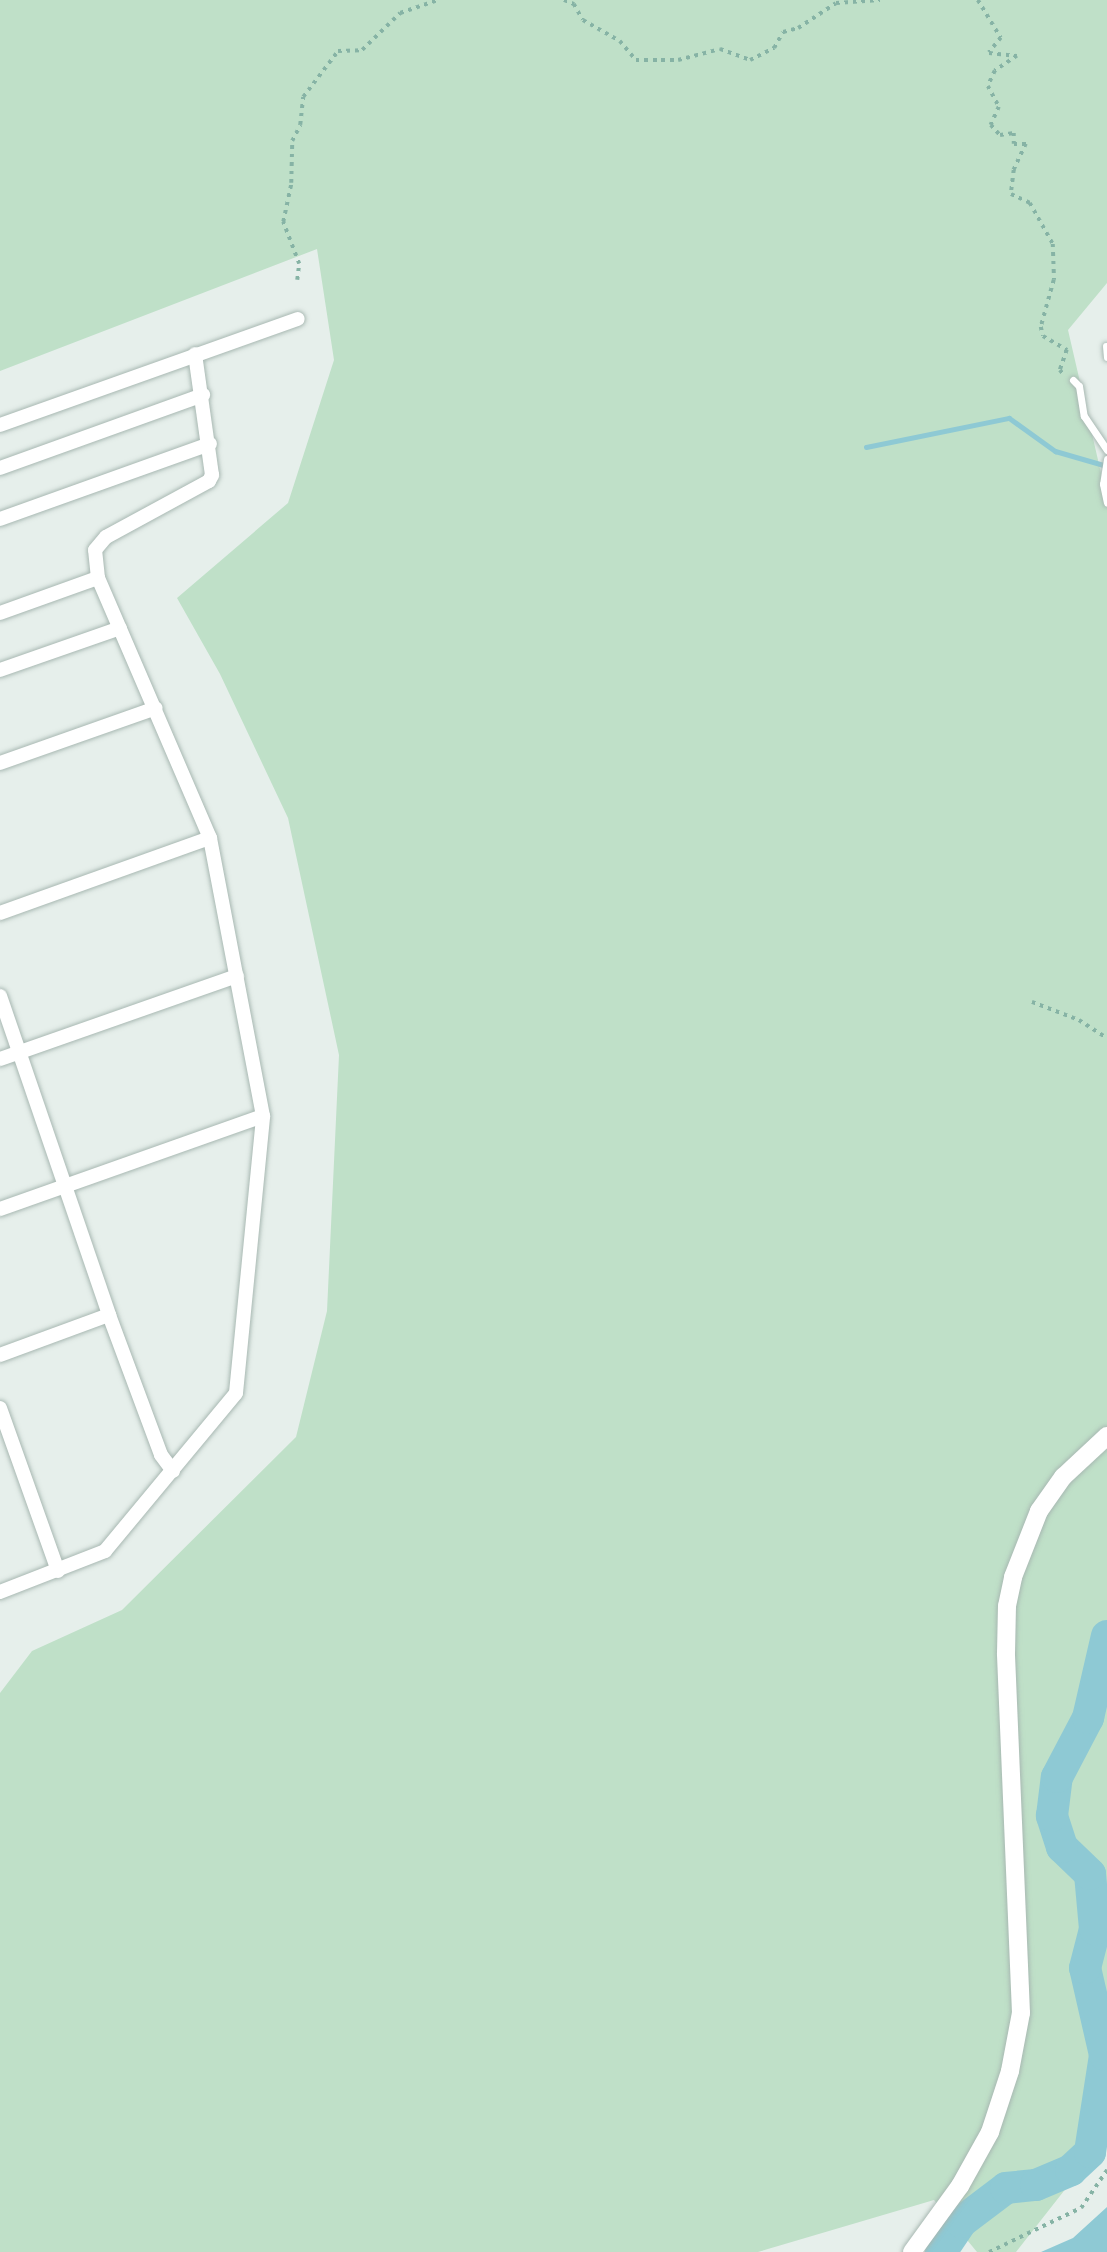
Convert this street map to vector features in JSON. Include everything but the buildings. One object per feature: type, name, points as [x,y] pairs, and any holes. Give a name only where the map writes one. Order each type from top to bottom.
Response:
[{"type":"street","points":[[0,425],[298,319]]},
{"type":"street","points":[[0,1592],[105,1551],[236,1393],[263,1116],[209,838],[156,708],[98,578],[97,542],[209,481],[213,464],[211,444],[195,354]]},
{"type":"street","points":[[0,468],[203,395]]},
{"type":"street","points":[[0,519],[211,444]]},
{"type":"street","points":[[0,613],[98,578]]},
{"type":"street","points":[[0,670],[120,628]]},
{"type":"street","points":[[0,763],[156,708]]},
{"type":"street","points":[[0,913],[209,838]]},
{"type":"street","points":[[0,1059],[237,976]]},
{"type":"street","points":[[0,996],[109,1315],[161,1455],[173,1471]]},
{"type":"street","points":[[0,1209],[263,1116]]},
{"type":"street","points":[[0,1355],[109,1315]]},
{"type":"street","points":[[0,1408],[58,1571]]},
{"type":"street","points":[[912,2252],[960,2186],[990,2132],[1010,2071],[1021,2013],[1006,1653],[1007,1606],[1013,1577],[1039,1511],[1063,1477],[1107,1436]]},
{"type":"lane","points":[[1106,346],[1107,357]]},
{"type":"lane","points":[[1073,380],[1079,386],[1084,416],[1107,450]]},
{"type":"lane","points":[[1107,459],[1103,484],[1107,503]]},
{"type":"path","points":[[297,280],[299,264],[283,222],[291,183],[292,141],[300,124],[303,97],[338,51],[362,50],[400,13],[437,0]]},
{"type":"path","points":[[564,0],[574,4],[583,20],[620,41],[636,60],[678,60],[720,50],[750,60],[774,48],[783,32],[798,28],[836,3],[880,0]]},
{"type":"path","points":[[978,0],[1001,37],[989,53],[1017,56],[995,71],[988,86],[999,107],[991,125],[1000,135],[1014,133],[1014,144],[1026,144],[1014,170],[1011,194],[1030,203],[1053,244],[1054,280],[1041,327],[1043,336],[1067,350],[1060,370],[1073,380]]},
{"type":"path","points":[[1032,1002],[1079,1020],[1107,1038]]},
{"type":"path","points":[[989,2252],[1081,2208],[1107,2170]]},
{"type":"green space","points":[[0,0],[1107,0],[1107,283],[1068,330],[1107,499],[1107,2136],[1016,2252],[977,2252],[934,2200],[758,2252],[0,2252],[0,1693],[32,1651],[122,1610],[296,1437],[327,1311],[339,1055],[288,818],[220,674],[177,598],[288,503],[334,360],[317,249],[0,371]]},
{"type":"water","points":[[1107,2207],[1107,2252],[1041,2252],[1073,2238]]},
{"type":"waterway","points":[[866,447],[1009,418],[1055,451],[1107,466]]},
{"type":"waterway","points":[[941,2252],[961,2222],[1006,2188],[1036,2185],[1071,2170],[1090,2152],[1105,2055],[1085,1968],[1095,1929],[1090,1874],[1062,1847],[1052,1816],[1057,1777],[1088,1718],[1107,1636]]}]
